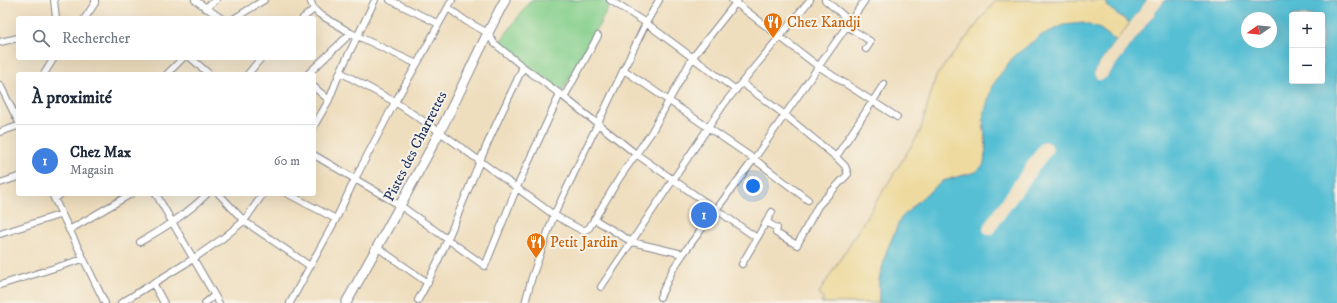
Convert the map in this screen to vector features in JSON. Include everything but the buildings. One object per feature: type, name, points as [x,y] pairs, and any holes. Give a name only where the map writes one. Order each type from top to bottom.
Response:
[{"type":"main road","name":"Pistes des Charrettes","points":[[346,303],[378,248],[440,132],[505,0]]},
{"type":"street","points":[[54,0],[56,16]]},
{"type":"street","points":[[86,16],[95,3],[95,0]]},
{"type":"street","points":[[195,0],[218,16]]},
{"type":"street","points":[[205,8],[216,0]]},
{"type":"street","points":[[238,16],[262,0]]},
{"type":"street","points":[[310,0],[314,9],[319,14],[354,34],[417,64]]},
{"type":"street","points":[[316,122],[328,100],[354,34],[375,0]]},
{"type":"street","points":[[390,0],[439,24]]},
{"type":"street","points":[[290,303],[336,219],[395,102],[452,0]]},
{"type":"street","points":[[610,0],[646,23],[736,90]]},
{"type":"street","points":[[525,303],[532,277],[554,215],[646,23],[659,0]]},
{"type":"street","points":[[601,287],[724,104],[810,0]]},
{"type":"street","points":[[825,0],[848,24],[870,41],[866,49]]},
{"type":"street","points":[[660,297],[673,270],[683,254],[754,159],[865,0]]},
{"type":"street","points":[[340,72],[395,102],[480,160],[554,215],[583,231],[589,228],[636,154],[669,101],[693,57],[735,1],[779,37],[818,66],[873,100],[897,117]]},
{"type":"street","points":[[448,8],[466,21],[488,33],[494,43],[523,67],[562,95],[636,154],[757,238]]},
{"type":"street","points":[[305,16],[314,9]]},
{"type":"street","points":[[310,72],[354,34]]},
{"type":"street","points":[[316,156],[401,206],[448,238],[485,266],[517,187],[562,95],[598,36]]},
{"type":"street","points":[[0,42],[16,38]]},
{"type":"street","points":[[45,72],[53,60]]},
{"type":"street","points":[[169,72],[181,60]]},
{"type":"street","points":[[193,60],[207,72]]},
{"type":"street","points":[[250,72],[259,60]]},
{"type":"street","points":[[418,300],[428,283],[480,160],[523,67]]},
{"type":"street","points":[[624,70],[754,159],[808,200]]},
{"type":"street","points":[[742,84],[785,115],[836,157],[845,166],[848,174],[818,206],[798,244],[796,245],[776,233],[777,228],[766,222]]},
{"type":"street","points":[[836,157],[884,84]]},
{"type":"street","points":[[0,85],[16,116]]},
{"type":"street","points":[[316,89],[328,100]]},
{"type":"street","points":[[0,132],[16,127]]},
{"type":"street","points":[[0,183],[16,177]]},
{"type":"street","points":[[70,230],[128,196]]},
{"type":"street","points":[[157,196],[219,303]]},
{"type":"street","points":[[140,242],[192,209],[205,196]]},
{"type":"street","points":[[221,196],[244,221],[310,266]]},
{"type":"street","points":[[121,303],[193,258],[244,221],[262,196]]},
{"type":"street","points":[[292,196],[336,219]]},
{"type":"street","points":[[53,197],[105,303]]},
{"type":"street","points":[[742,264],[772,212]]},
{"type":"street","points":[[0,234],[62,214]]},
{"type":"street","points":[[594,220],[632,242],[683,254]]},
{"type":"street","points":[[378,248],[428,283]]},
{"type":"street","points":[[0,285],[83,258]]},
{"type":"street","points":[[153,283],[164,303]]},
{"type":"street","points":[[205,303],[214,296]]},
{"type":"green space","points":[[531,0],[607,0],[610,5],[562,92],[499,43]]},
{"type":"sand","points":[[996,0],[1105,0],[1109,8],[1130,23],[1116,41],[1100,29],[983,118],[986,147],[984,164],[976,172],[943,181],[901,218],[887,250],[879,280],[879,303],[821,303],[823,299],[819,293],[920,132],[936,76]]},
{"type":"water","points":[[1105,0],[1147,0],[1130,23],[1109,8]]},
{"type":"water","points":[[1165,0],[1337,0],[1337,303],[879,303],[879,280],[887,250],[901,218],[924,196],[943,181],[976,172],[984,164],[986,147],[983,118],[992,86],[1013,57],[1040,36],[1064,25],[1083,23],[1100,29],[1116,41],[1094,72],[1097,80],[1106,78]]},
{"type":"pier","points":[[1147,0],[1149,1],[1132,24],[1129,24]]},
{"type":"pier","points":[[1162,0],[1165,0],[1106,78],[1097,80],[1094,74],[1095,70],[1117,40],[1118,42],[1096,71],[1098,78],[1104,77]]},
{"type":"pier","points":[[1046,141],[1051,144],[1053,148],[1052,152],[993,233],[990,235],[985,233],[983,230],[984,225],[1040,144]]},
{"type":"place","name":"Chez Kandji","points":[[773,39]]},
{"type":"place","name":"Chez Max","points":[[704,215]]},
{"type":"place","name":"Petit Jardin","points":[[536,259]]}]
